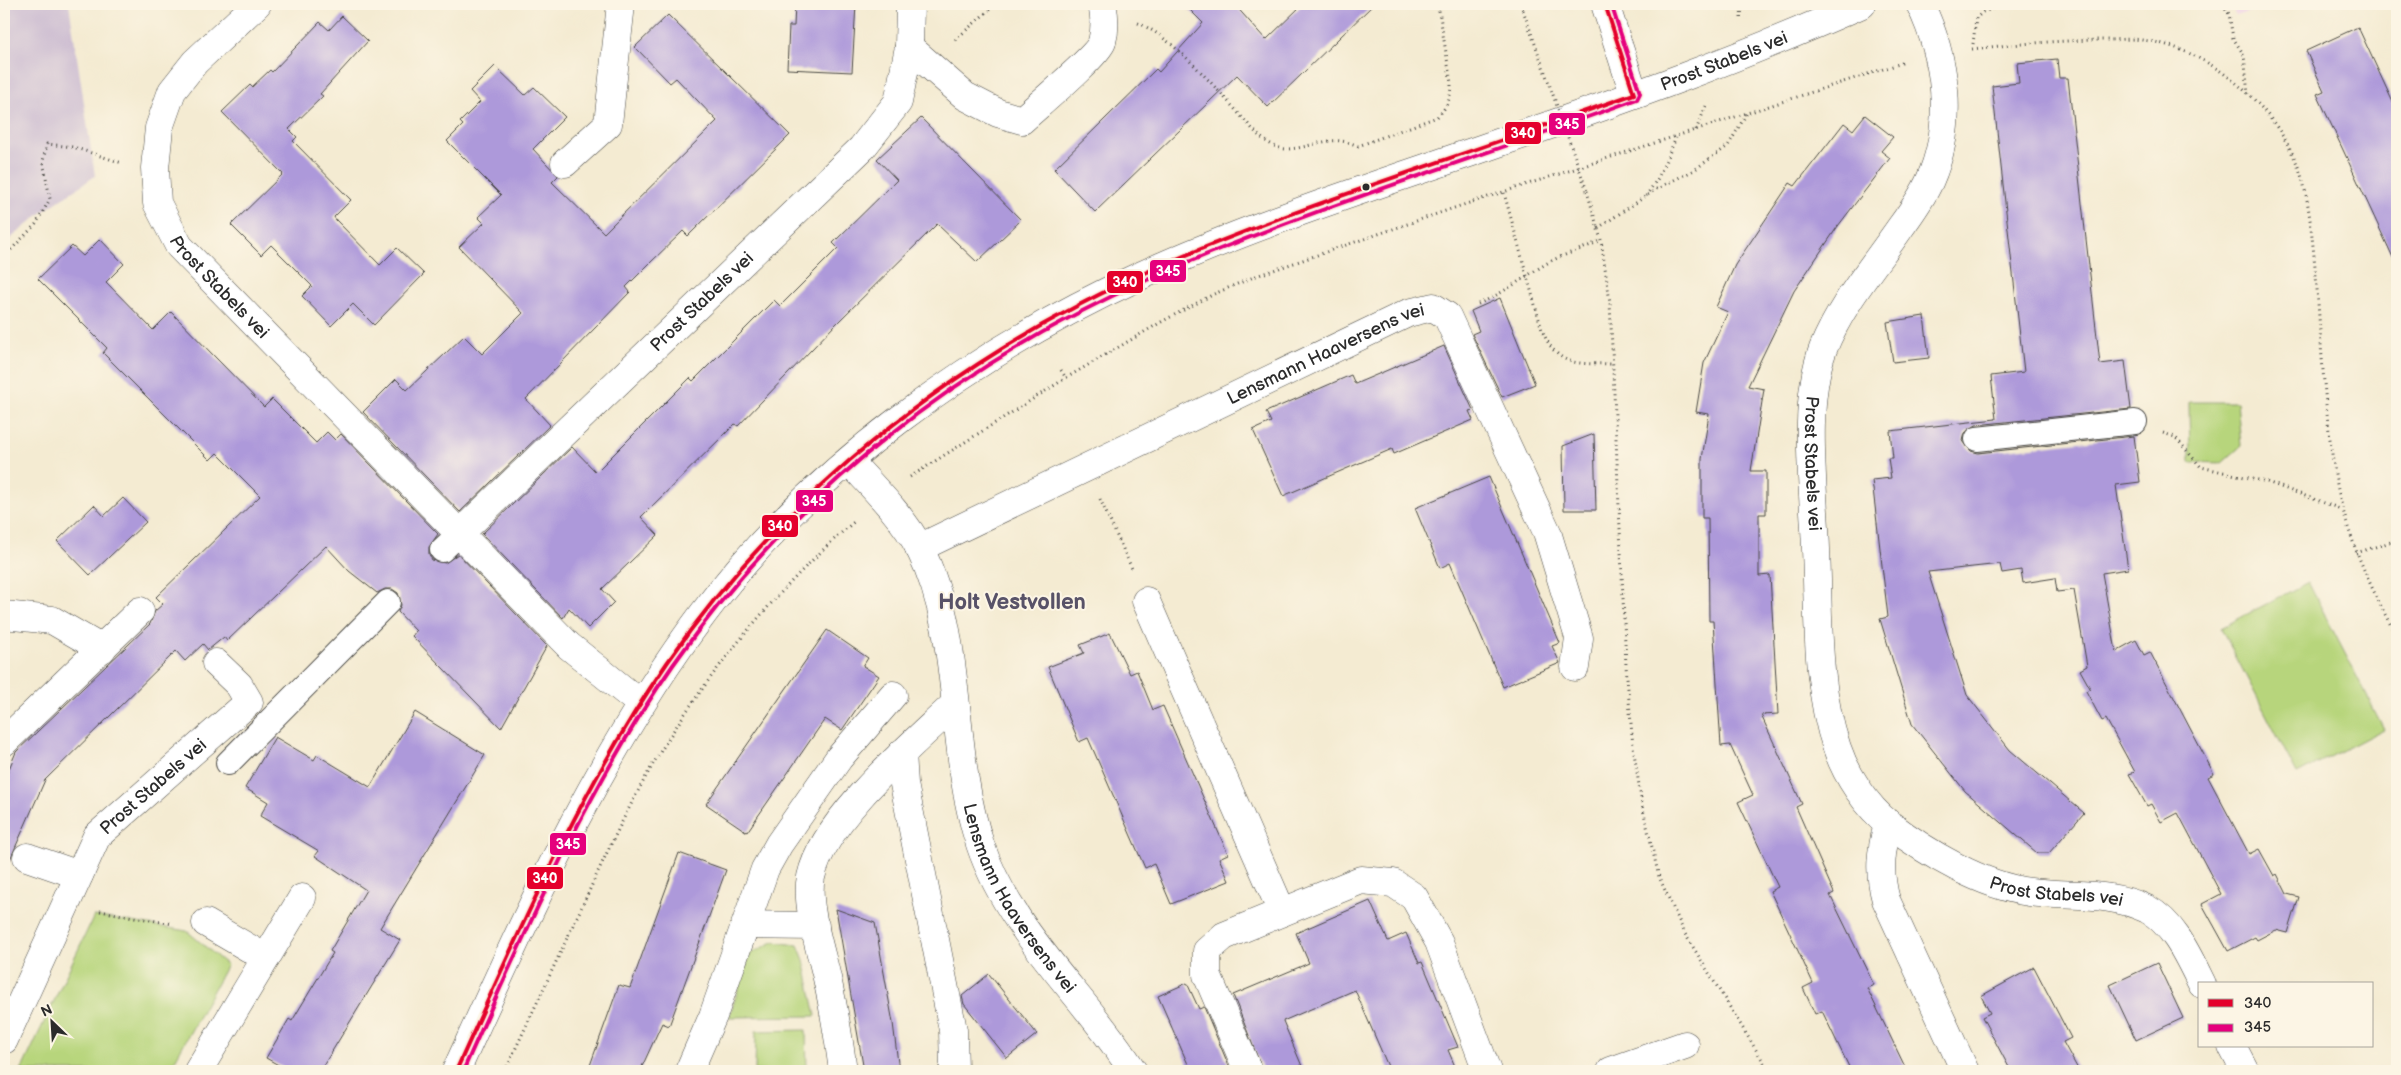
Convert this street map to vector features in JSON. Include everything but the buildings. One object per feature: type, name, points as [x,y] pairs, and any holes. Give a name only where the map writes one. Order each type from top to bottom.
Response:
[{"type":"street","name":"Prost Stabels vei","points":[[257,4],[195,62],[172,91],[159,128],[155,168],[158,203],[179,246],[450,542],[569,646],[641,704]]},
{"type":"street","points":[[565,163],[608,124],[621,4]]},
{"type":"street","name":"Prost Stabels vei","points":[[450,542],[862,148],[898,102],[909,47],[910,4]]},
{"type":"street","points":[[1605,4],[1634,94]]},
{"type":"street","name":"Prost Stabels vei","points":[[456,1071],[523,922],[598,774],[641,704],[704,611],[745,562],[849,461],[936,392],[988,357],[1037,329],[1139,276],[1277,219],[1741,55],[1862,4]]},
{"type":"street","name":"Prost Stabels vei","points":[[1920,4],[1938,53],[1944,83],[1945,119],[1941,151],[1929,182],[1841,313],[1823,350],[1813,390],[1812,456],[1822,672],[1826,714],[1838,751],[1854,783],[1888,823],[1949,863],[1989,881],[2026,892],[2096,895],[2148,910],[2163,921],[2181,943],[2201,982]]},
{"type":"street","points":[[909,47],[965,96],[998,113],[1022,120],[1076,71],[1102,44],[1104,11]]},
{"type":"street","name":"Lensmann Haaversens vei","points":[[919,548],[1408,313],[1433,307],[1447,316],[1547,532],[1579,638],[1575,667]]},
{"type":"street","name":"Lensmann Haaversens vei","points":[[849,461],[883,498],[919,548],[940,600],[968,798],[980,844],[1001,891],[1028,935],[1120,1050],[1133,1071]]},
{"type":"street","points":[[1146,602],[1282,912]]},
{"type":"street","points":[[4,742],[140,612]]},
{"type":"street","points":[[4,614],[52,620],[102,649]]},
{"type":"street","points":[[216,663],[239,685],[249,702]]},
{"type":"street","points":[[689,1071],[713,1016],[765,869],[779,844],[840,758],[893,695]]},
{"type":"street","name":"Prost Stabels vei","points":[[4,1040],[97,836],[249,702]]},
{"type":"street","points":[[843,1071],[838,1030],[815,926],[811,878],[824,847],[844,815],[902,753],[955,704]]},
{"type":"street","points":[[902,753],[904,784],[954,1030],[954,1071]]},
{"type":"street","points":[[1888,823],[1880,853],[1880,880],[1886,900],[1965,1071]]},
{"type":"street","points":[[27,857],[79,875]]},
{"type":"street","points":[[1248,1071],[1207,975],[1207,951],[1224,936],[1361,880],[1393,883],[1414,898],[1439,942],[1487,1071]]},
{"type":"street","points":[[198,1071],[302,898]]},
{"type":"street","points":[[206,923],[266,958]]},
{"type":"street","points":[[746,925],[815,926]]},
{"type":"street","points":[[1611,1071],[1685,1044]]},
{"type":"street","points":[[2233,1048],[2245,1071]]},
{"type":"lane","points":[[1976,439],[2135,422]]},
{"type":"lane","points":[[228,763],[388,602]]},
{"type":"lane","points":[[249,702],[277,713]]},
{"type":"path","points":[[968,28],[996,4]]},
{"type":"path","points":[[1104,11],[1152,29],[1201,74],[1259,136],[1277,147],[1286,149],[1342,140],[1358,146],[1437,117],[1446,108],[1451,96],[1451,83],[1438,4]]},
{"type":"path","points":[[1520,4],[1586,191],[1601,240],[1610,302],[1626,666],[1633,746],[1642,806],[1660,877],[1685,934],[1769,1071]]},
{"type":"path","points":[[1973,49],[1976,18],[1983,12],[2006,4]]},
{"type":"path","points":[[2223,4],[2229,14],[2233,38],[2244,55],[2248,94]]},
{"type":"path","points":[[908,478],[1066,378],[1164,321],[1214,294],[1256,276],[1850,78],[1938,53],[2076,40],[2142,40],[2194,54],[2236,81],[2269,117],[2293,154],[2305,189],[2313,248],[2333,458],[2342,509],[2356,553],[2375,596],[2397,637]]},
{"type":"path","points":[[1598,228],[1658,188],[1694,170],[1728,146],[1747,113]]},
{"type":"path","points":[[1644,199],[1658,178],[1676,137]]},
{"type":"path","points":[[4,257],[36,224],[50,198],[43,161],[47,144],[73,147],[135,168],[155,168]]},
{"type":"path","points":[[1504,193],[1542,330],[1551,349],[1557,356],[1575,363],[1612,364]]},
{"type":"path","points":[[1447,316],[1497,296],[1553,260],[1601,240]]},
{"type":"path","points":[[1060,370],[1066,378]]},
{"type":"path","points":[[2135,422],[2175,437],[2201,467],[2268,482],[2342,509]]},
{"type":"path","points":[[1084,470],[1112,523],[1146,602]]},
{"type":"path","points":[[505,1071],[606,855],[636,795],[671,734],[739,640],[789,585],[855,521]]},
{"type":"path","points":[[2356,553],[2397,540]]},
{"type":"path","points":[[65,905],[187,926],[206,923]]},
{"type":"shaded area","points":[[4,4],[69,4],[95,176],[41,213],[4,244]]},
{"type":"shaded area","points":[[2230,4],[2272,4],[2236,16]]},
{"type":"green space","points":[[2189,402],[2237,402],[2241,446],[2222,463],[2190,462]]},
{"type":"green space","points":[[2308,582],[2384,729],[2297,774],[2221,628]]},
{"type":"green space","points":[[94,916],[187,931],[227,965],[169,1071],[21,1071]]},
{"type":"green space","points":[[773,942],[798,945],[804,960],[816,1016],[729,1017],[750,954]]},
{"type":"green space","points":[[806,1030],[807,1071],[755,1071],[756,1031]]},
{"type":"transit line","name":"340","points":[[456,1071],[552,862],[606,760],[667,663],[708,608],[752,555],[800,506],[850,460],[903,417],[959,377],[1017,340],[1077,306],[1129,280],[1291,214],[1634,94],[1605,4]]},
{"type":"transit line","name":"345","points":[[463,1071],[559,863],[612,762],[642,713],[673,665],[720,603],[771,545],[826,490],[884,440],[945,394],[1010,352],[1077,314],[1147,280],[1268,230],[1637,99],[1640,93],[1611,4]]},
{"type":"district","name":"Holt Vestvollen","points":[[1012,601]]}]
